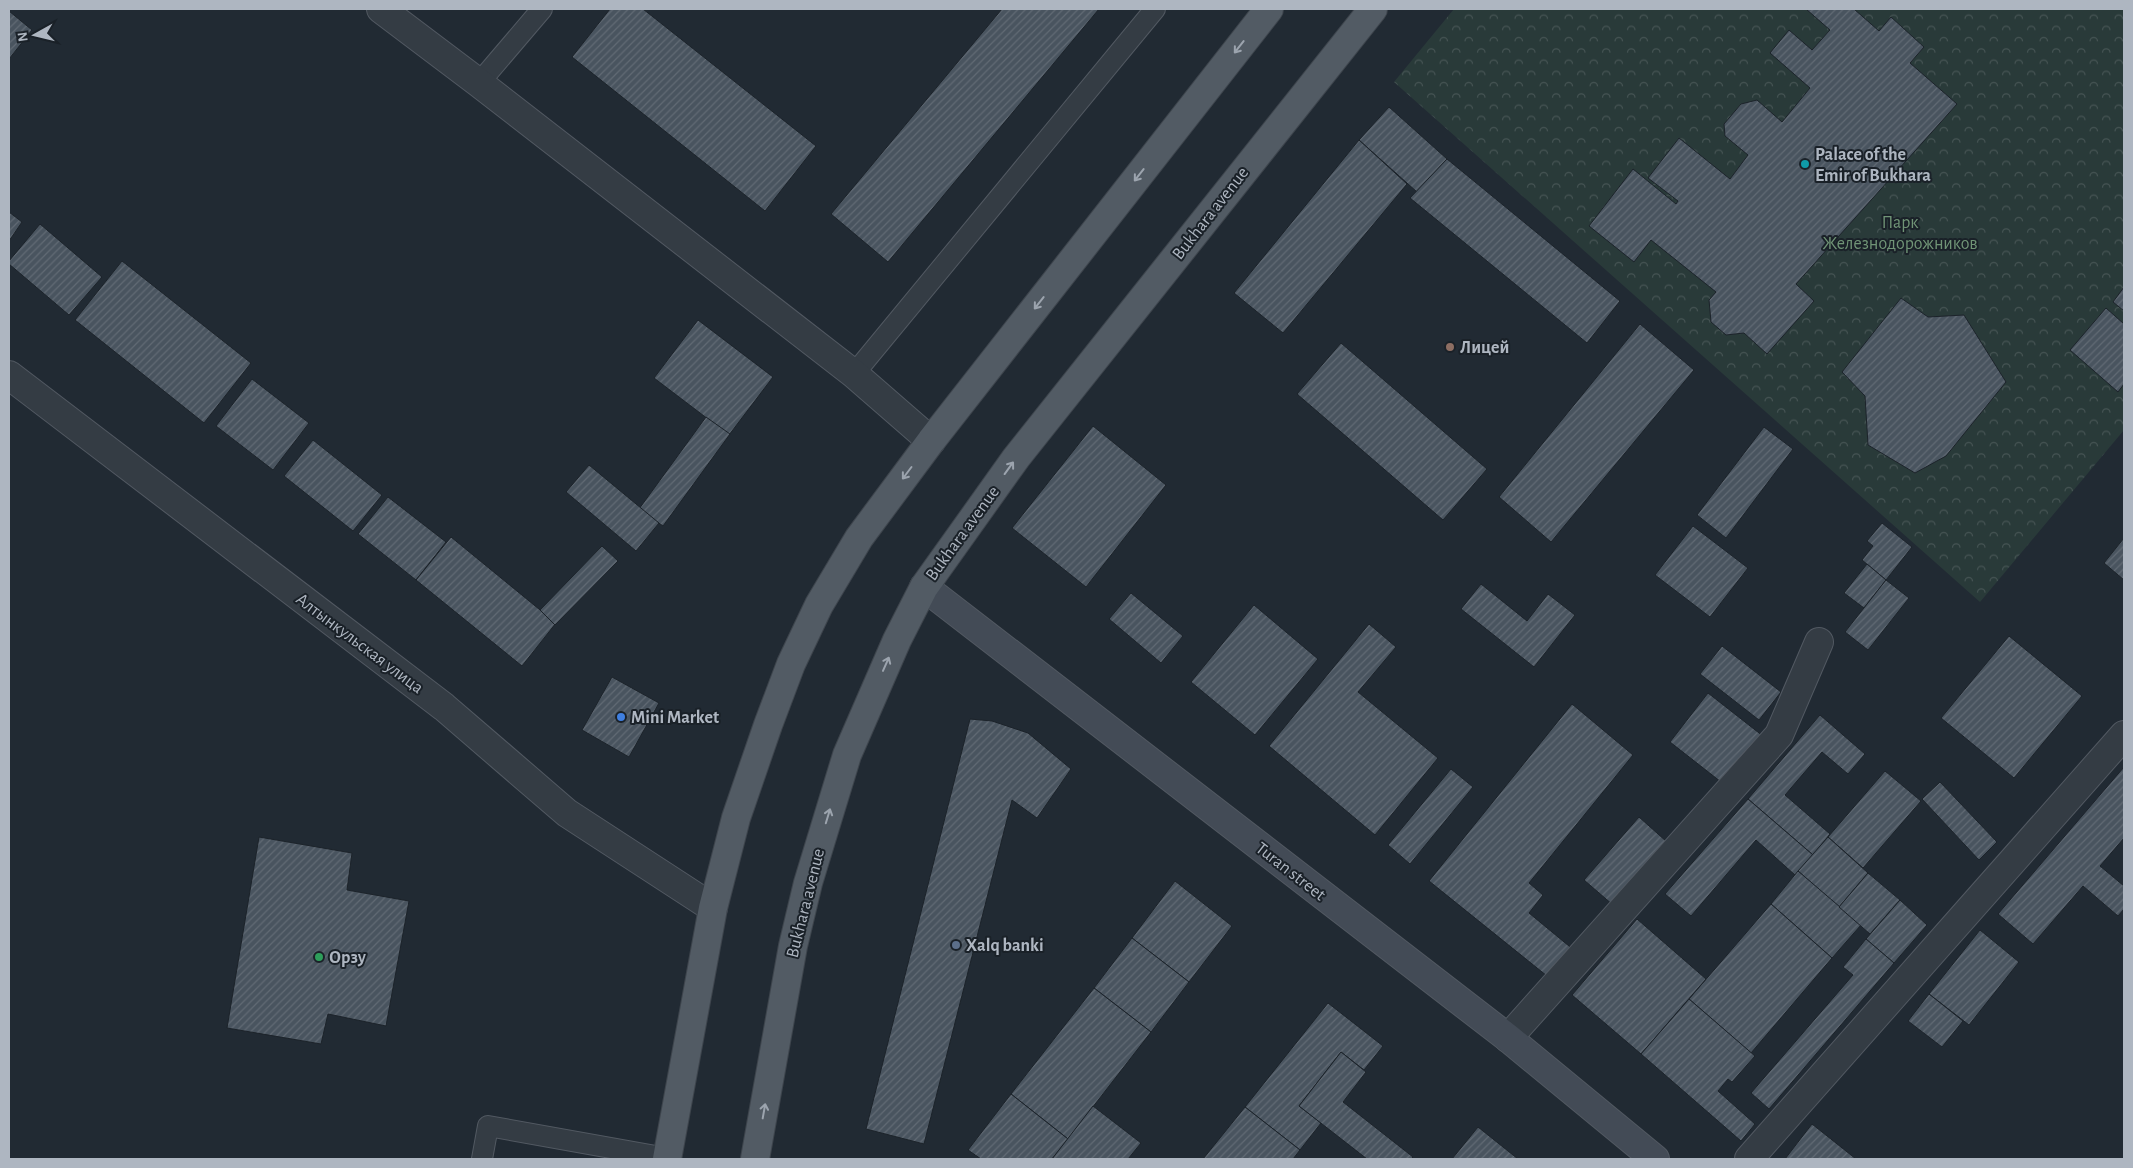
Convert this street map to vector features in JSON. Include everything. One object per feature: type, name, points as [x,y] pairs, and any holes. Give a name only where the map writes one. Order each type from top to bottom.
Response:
[{"type":"main road","points":[[667,1158],[712,908],[736,818],[791,664],[818,605],[859,538],[931,441],[1270,9]]},
{"type":"main road","name":"Bukhara avenue","points":[[755,1159],[793,946],[808,883],[847,755],[893,649],[924,587],[1016,458],[1373,9]]},
{"type":"street","points":[[380,9],[479,83],[854,374],[931,441]]},
{"type":"street","name":"Алтынкульская улица","points":[[9,375],[444,706],[567,813],[712,908]]},
{"type":"street","name":"Turan street","points":[[924,587],[1508,1038],[1655,1159]]},
{"type":"street","points":[[1508,1038],[1779,735],[1819,642]]},
{"type":"street","points":[[1749,1159],[2124,735]]},
{"type":"lane","points":[[479,83],[542,9]]},
{"type":"lane","points":[[854,374],[1155,9]]},
{"type":"lane","points":[[482,1159],[488,1126],[667,1158]]},
{"type":"green space","name":"Парк Железнодорожников","points":[[1454,9],[2124,9],[2124,430],[1980,602],[1394,82]]},
{"type":"building","points":[[610,9],[643,9],[816,146],[765,211],[572,57]]},
{"type":"building","points":[[1002,9],[1099,9],[888,262],[831,214]]},
{"type":"building","points":[[1806,9],[1854,9],[1879,31],[1891,17],[1924,47],[1910,63],[1957,104],[1796,284],[1814,301],[1767,354],[1744,333],[1726,335],[1711,322],[1709,300],[1716,292],[1651,240],[1634,262],[1589,226],[1633,169],[1676,204],[1678,201],[1648,178],[1679,138],[1730,179],[1748,155],[1725,136],[1724,124],[1741,104],[1757,100],[1782,122],[1810,88],[1770,53],[1789,30],[1812,50],[1830,30]]},
{"type":"building","points":[[9,11],[32,30],[9,59]]},
{"type":"building","points":[[1389,107],[1447,159],[1417,192],[1359,140]]},
{"type":"building","points":[[1359,140],[1407,184],[1283,333],[1234,293]]},
{"type":"building","points":[[1447,159],[1620,301],[1587,343],[1410,198]]},
{"type":"building","points":[[9,212],[22,222],[9,241]]},
{"type":"building","points":[[40,224],[102,277],[69,315],[9,264],[9,261]]},
{"type":"building","points":[[122,261],[251,363],[204,423],[75,320]]},
{"type":"building","points":[[2124,287],[2124,311],[2113,302]]},
{"type":"building","points":[[1901,298],[1928,317],[1964,315],[2006,382],[1946,456],[1915,473],[1868,445],[1865,396],[1842,372]]},
{"type":"building","points":[[2106,308],[2124,324],[2124,384],[2118,392],[2070,350]]},
{"type":"building","points":[[698,320],[773,377],[729,435],[654,378]]},
{"type":"building","points":[[1640,324],[1694,370],[1551,542],[1499,497]]},
{"type":"building","points":[[1341,343],[1487,469],[1443,520],[1297,394]]},
{"type":"building","points":[[252,379],[309,423],[273,470],[216,426]]},
{"type":"building","points":[[706,417],[730,434],[663,526],[639,509]]},
{"type":"building","points":[[1093,426],[1166,485],[1086,587],[1012,528]]},
{"type":"building","points":[[1764,427],[1793,449],[1726,538],[1697,515]]},
{"type":"building","points":[[313,440],[382,495],[353,531],[284,476]]},
{"type":"building","points":[[589,465],[659,523],[636,551],[566,492]]},
{"type":"building","points":[[388,497],[446,542],[416,580],[358,534]]},
{"type":"building","points":[[1882,523],[1912,547],[1886,580],[1862,560],[1873,546],[1867,541]]},
{"type":"building","points":[[1693,526],[1748,568],[1710,617],[1655,575]]},
{"type":"building","points":[[451,537],[556,623],[522,666],[416,580]]},
{"type":"building","points":[[2124,538],[2124,580],[2104,563]]},
{"type":"building","points":[[602,546],[618,561],[555,625],[540,610]]},
{"type":"building","points":[[1867,564],[1886,580],[1864,608],[1844,593]]},
{"type":"building","points":[[1886,580],[1909,598],[1868,650],[1845,632]]},
{"type":"building","points":[[1481,584],[1527,621],[1548,594],[1575,615],[1534,667],[1461,609]]},
{"type":"building","points":[[1131,593],[1183,636],[1161,663],[1109,619]]},
{"type":"building","points":[[1254,605],[1318,659],[1255,735],[1191,682]]},
{"type":"building","points":[[1369,624],[1396,647],[1358,692],[1438,758],[1375,835],[1269,746]]},
{"type":"building","points":[[2009,636],[2082,696],[2014,778],[1941,718]]},
{"type":"building","points":[[1722,646],[1781,692],[1759,720],[1700,674]]},
{"type":"building","name":"Mini Market","points":[[612,677],[659,703],[629,757],[582,730]]},
{"type":"building","points":[[1708,693],[1768,740],[1730,789],[1670,742]]},
{"type":"building","points":[[1572,704],[1633,755],[1529,883],[1543,895],[1529,913],[1575,951],[1552,980],[1429,881]]},
{"type":"building","points":[[1820,715],[1865,754],[1848,774],[1822,752],[1785,795],[1830,834],[1813,855],[1748,799]]},
{"type":"building","points":[[970,719],[992,721],[1028,733],[1071,769],[1037,818],[1012,800],[924,1144],[866,1129]]},
{"type":"building","points":[[2124,767],[2124,838],[2100,866],[2124,886],[2124,909],[2118,916],[2083,886],[2033,944],[1998,914]]},
{"type":"building","points":[[1451,769],[1473,787],[1410,864],[1388,845]]},
{"type":"building","points":[[1885,771],[1921,801],[1863,868],[1828,837]]},
{"type":"building","points":[[1940,782],[1997,842],[1979,860],[1922,799]]},
{"type":"building","points":[[1748,799],[1813,855],[1795,875],[1756,840],[1691,916],[1665,894]]},
{"type":"building","points":[[1639,817],[1667,842],[1613,905],[1584,880]]},
{"type":"building","name":"Орзу","points":[[259,837],[352,853],[347,890],[409,901],[386,1026],[328,1014],[321,1044],[227,1028]]},
{"type":"building","points":[[1828,837],[1868,873],[1839,907],[1798,871]]},
{"type":"building","points":[[1798,871],[1861,925],[1832,958],[1771,904]]},
{"type":"building","points":[[1868,873],[1900,900],[1870,934],[1839,907]]},
{"type":"building","points":[[1175,881],[1232,926],[1189,982],[1132,938]]},
{"type":"building","points":[[1900,900],[1927,925],[1894,963],[1866,939]]},
{"type":"building","points":[[1771,904],[1832,958],[1751,1053],[1689,999]]},
{"type":"building","points":[[1637,919],[1706,979],[1641,1054],[1572,995]]},
{"type":"building","points":[[1980,930],[2019,962],[1969,1025],[1929,994]]},
{"type":"building","points":[[1132,938],[1189,982],[1151,1032],[1094,988]]},
{"type":"building","points":[[1866,939],[1894,963],[1769,1109],[1751,1093],[1853,975],[1843,967]]},
{"type":"building","points":[[1094,988],[1151,1032],[1068,1139],[1011,1094]]},
{"type":"building","points":[[1929,994],[1963,1021],[1942,1047],[1908,1021]]},
{"type":"building","points":[[1689,999],[1755,1056],[1732,1082],[1728,1079],[1718,1091],[1755,1124],[1741,1141],[1641,1054]]},
{"type":"building","points":[[1328,1003],[1383,1046],[1364,1070],[1341,1052],[1299,1106],[1321,1123],[1300,1150],[1245,1107]]},
{"type":"building","points":[[1341,1052],[1366,1072],[1343,1102],[1413,1157],[1411,1159],[1367,1159],[1299,1106]]},
{"type":"building","points":[[1011,1094],[1068,1139],[1052,1159],[981,1159],[968,1150]]},
{"type":"building","points":[[1093,1106],[1141,1143],[1128,1159],[1052,1159]]},
{"type":"building","points":[[1245,1107],[1300,1150],[1293,1159],[1203,1159]]},
{"type":"building","points":[[1812,1124],[1856,1159],[1785,1159]]},
{"type":"building","points":[[1478,1127],[1518,1159],[1452,1159]]},
{"type":"place","name":"Palace of the Emir of Bukhara","points":[[1805,164]]},
{"type":"place","name":"Лицей","points":[[1450,347]]},
{"type":"place","name":"Mini Market","points":[[621,717]]},
{"type":"place","name":"Xalq banki","points":[[956,945]]},
{"type":"place","name":"Орзу","points":[[319,957]]}]
